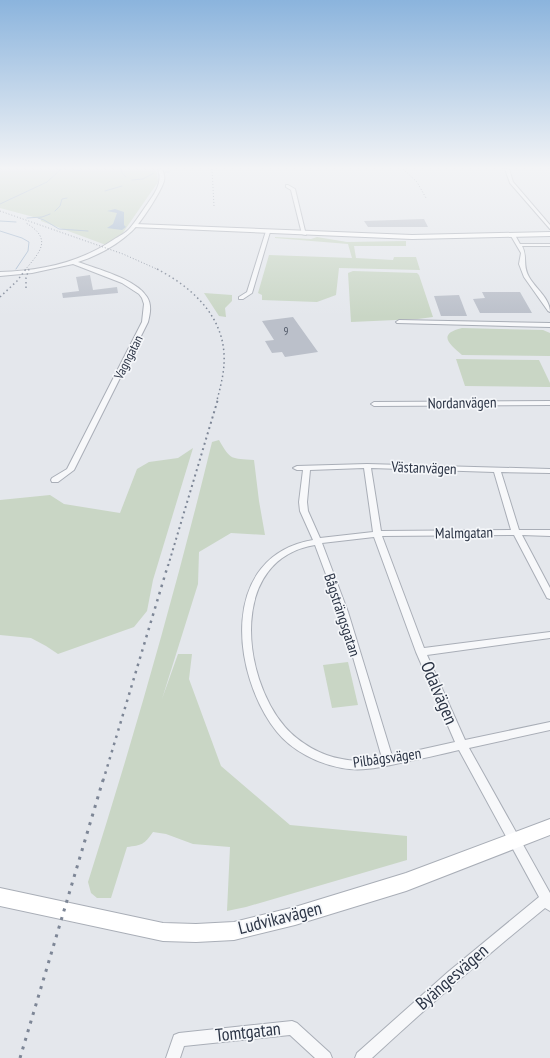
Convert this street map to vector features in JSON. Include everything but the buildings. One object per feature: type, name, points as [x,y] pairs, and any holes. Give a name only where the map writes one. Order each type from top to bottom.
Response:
[{"type":"street","points":[[0,274],[39,271],[73,262],[114,243],[135,226],[140,218]]},
{"type":"street","points":[[300,218],[304,234]]},
{"type":"street","points":[[542,218],[550,228]]},
{"type":"street","points":[[135,226],[304,234],[412,237],[550,234]]},
{"type":"street","points":[[241,298],[249,293],[268,232]]},
{"type":"street","points":[[513,236],[520,245],[523,253],[521,264],[532,286],[550,310]]},
{"type":"street","points":[[520,245],[550,245]]},
{"type":"street","name":"Vagngatan","points":[[55,480],[70,470],[145,322],[148,312],[145,297],[141,292],[130,285],[73,262]]},
{"type":"street","points":[[399,322],[550,325]]},
{"type":"street","name":"Nordanvägen","points":[[374,404],[550,402]]},
{"type":"street","name":"Västanvägen","points":[[297,468],[367,466],[550,471]]},
{"type":"street","name":"Odalvägen","points":[[367,466],[378,534],[421,652],[462,746],[548,902]]},
{"type":"street","name":"Bågsträngsgatan","points":[[307,468],[303,502],[304,512],[317,540],[344,612],[360,673],[388,761]]},
{"type":"street","points":[[497,470],[516,532],[550,596]]},
{"type":"street","name":"Malmgatan","points":[[378,534],[550,533]]},
{"type":"street","name":"Pilbågsvägen","points":[[378,534],[317,540],[295,546],[275,558],[259,575],[249,596],[246,617],[247,646],[254,677],[264,705],[281,730],[302,747],[329,760],[351,765],[388,761],[550,726]]},
{"type":"street","points":[[421,652],[550,635]]},
{"type":"street","name":"Ludvikavägen","points":[[0,897],[163,932],[196,933],[234,931],[295,916],[406,882],[550,827]]},
{"type":"street","name":"Byängesvägen","points":[[362,1058],[425,999],[487,946],[548,902]]},
{"type":"street","name":"Tomtgatan","points":[[173,1058],[179,1040],[292,1028],[325,1058]]},
{"type":"green space","points":[[39,218],[133,218],[122,234],[106,245],[41,221],[41,219]]},
{"type":"green space","points":[[275,237],[311,239],[317,237],[347,242],[406,241],[406,246],[354,246],[356,258],[393,260],[394,257],[416,257],[420,270],[339,268],[336,295],[317,302],[262,300],[262,295],[258,293],[269,255],[352,258],[348,244]]},
{"type":"green space","points":[[353,271],[417,273],[433,317],[351,322],[348,273]]},
{"type":"green space","points":[[204,293],[232,295],[232,301],[225,308],[226,317],[219,316]]},
{"type":"green space","points":[[462,328],[543,330],[550,333],[550,356],[462,355],[450,343],[448,336],[454,330]]},
{"type":"green space","points":[[456,359],[539,360],[550,383],[550,387],[465,386]]},
{"type":"green space","points":[[219,440],[226,452],[232,457],[254,460],[265,535],[231,533],[199,552],[198,584],[162,699],[178,654],[192,654],[189,679],[221,766],[290,825],[407,836],[407,860],[246,907],[227,911],[230,847],[193,844],[166,834],[153,832],[142,844],[127,847],[111,898],[97,898],[91,893],[88,882],[154,663],[212,442]]},
{"type":"green space","points":[[193,448],[153,580],[147,611],[134,627],[58,654],[31,638],[0,635],[0,500],[50,495],[64,504],[120,513],[137,469],[149,462],[178,458]]},
{"type":"green space","points":[[348,662],[358,705],[332,708],[323,665]]},
{"type":"water","points":[[115,218],[124,218],[124,225],[126,227],[122,230],[107,228],[113,224]]},
{"type":"waterway","points":[[39,218],[59,229],[88,231]]},
{"type":"waterway","points":[[0,221],[16,222]]},
{"type":"waterway","points":[[0,231],[22,238],[29,242],[28,251],[16,269]]},
{"type":"railway","points":[[21,218],[123,254],[158,269]]},
{"type":"railway","points":[[25,270],[39,251],[42,240],[34,229],[26,223]]},
{"type":"railway","points":[[0,297],[17,281],[26,269]]},
{"type":"railway","points":[[26,288],[26,278],[29,269]]},
{"type":"railway","points":[[158,269],[192,293],[211,314],[217,326],[222,340],[224,354],[224,366],[217,400]]},
{"type":"railway","points":[[168,566],[218,399]]},
{"type":"railway","points":[[103,781],[168,565]]},
{"type":"railway","points":[[20,1058],[103,780]]}]
